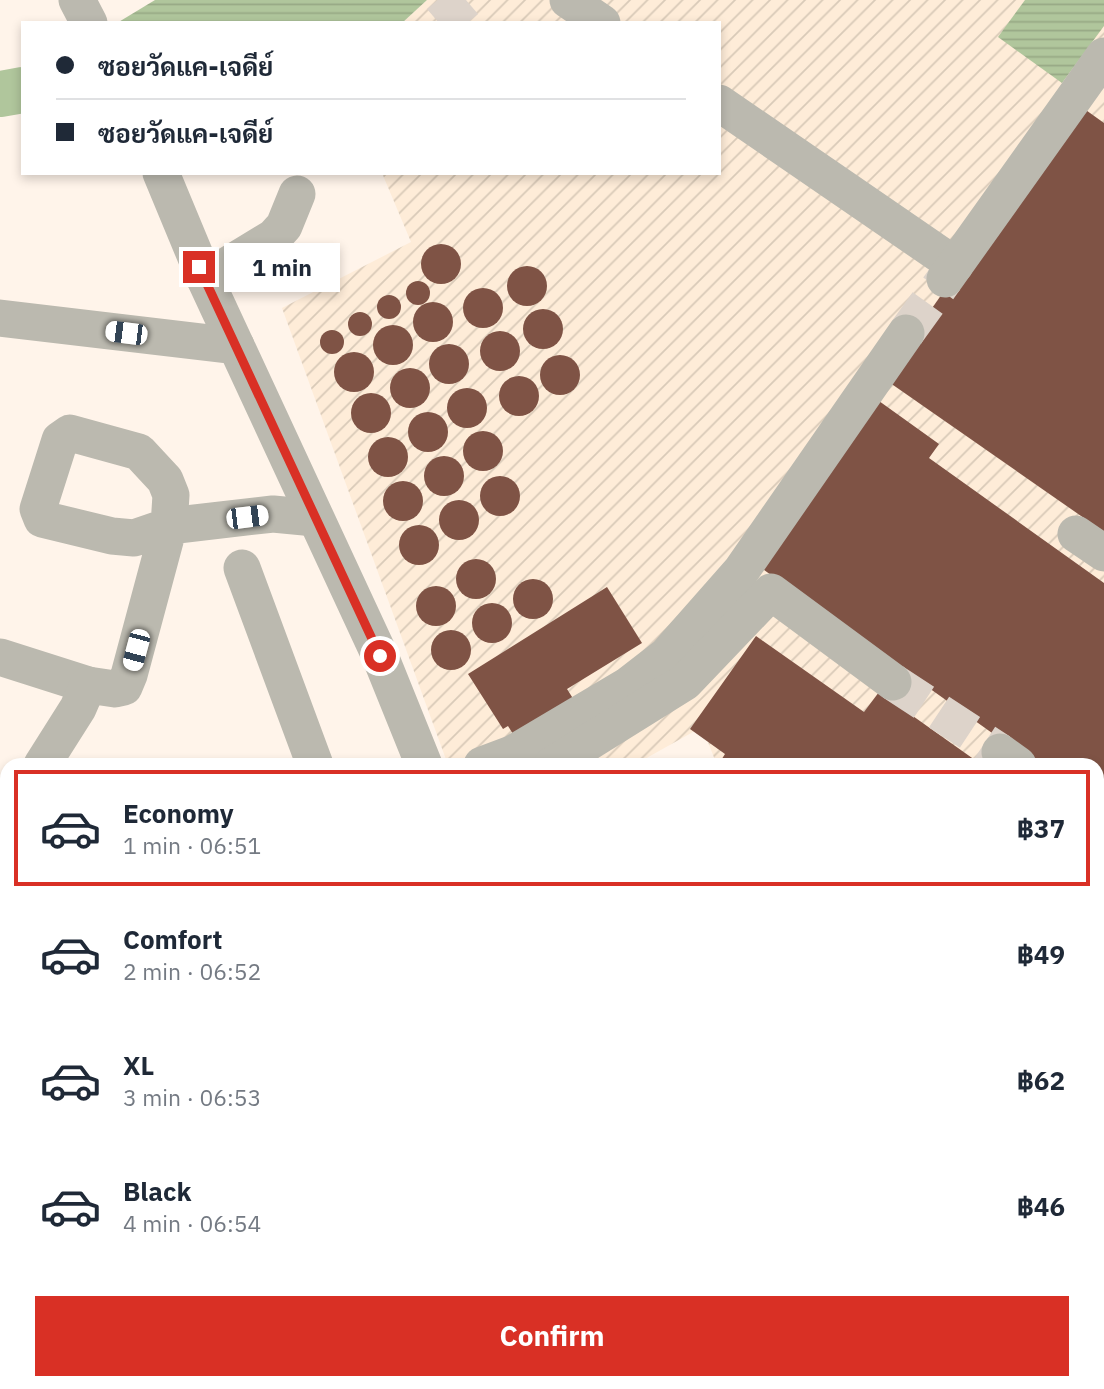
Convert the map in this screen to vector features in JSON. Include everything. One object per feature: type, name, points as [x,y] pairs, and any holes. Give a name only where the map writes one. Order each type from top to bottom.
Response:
[{"type":"street","points":[[77,0],[88,21]]},
{"type":"street","points":[[568,0],[599,21]]},
{"type":"street","points":[[721,104],[950,272],[1104,55]]},
{"type":"street","points":[[162,175],[202,273],[380,656],[421,758]]},
{"type":"street","points":[[202,273],[274,237],[284,226],[297,194]]},
{"type":"street","points":[[0,318],[236,346]]},
{"type":"street","points":[[501,758],[514,753],[627,686],[667,655],[741,571],[906,333]]},
{"type":"street","points":[[0,657],[88,685],[115,689],[124,687],[169,526],[273,514],[316,518]]},
{"type":"street","points":[[242,568],[312,758]]},
{"type":"street","points":[[563,758],[685,682],[771,592],[893,682]]},
{"type":"street","points":[[46,758],[78,708],[88,685]]},
{"type":"shaded area","points":[[155,0],[427,0],[404,21],[120,21]]},
{"type":"shaded area","points":[[427,0],[1104,0],[1104,758],[714,758],[702,727],[647,758],[445,758],[282,308],[411,242],[383,175],[721,175],[721,21],[404,21]]},
{"type":"shaded area","points":[[1025,0],[1104,0],[1104,26],[1062,83],[998,37]]},
{"type":"building","points":[[1076,103],[1104,123],[1104,532],[883,378]]},
{"type":"building","points":[[441,244],[455,250],[461,264],[455,278],[441,284],[427,278],[421,264],[427,250]]},
{"type":"building","points":[[527,266],[541,272],[547,286],[541,300],[527,306],[513,300],[507,286],[513,272]]},
{"type":"building","points":[[418,281],[429,288],[430,293],[423,304],[418,305],[407,298],[406,293],[413,282]]},
{"type":"building","points":[[483,288],[497,294],[503,308],[497,322],[483,328],[469,322],[463,308],[469,294]]},
{"type":"building","points":[[389,295],[400,302],[401,307],[394,318],[389,319],[378,312],[377,307],[384,296]]},
{"type":"building","points":[[433,302],[447,308],[453,322],[447,336],[433,342],[419,336],[413,322],[419,308]]},
{"type":"building","points":[[543,309],[557,315],[563,329],[557,343],[543,349],[529,343],[523,329],[529,315]]},
{"type":"building","points":[[360,312],[371,319],[372,324],[365,335],[360,336],[349,329],[348,324],[355,313]]},
{"type":"building","points":[[393,325],[407,331],[413,345],[407,359],[393,365],[379,359],[373,345],[379,331]]},
{"type":"building","points":[[332,330],[343,337],[344,342],[337,353],[332,354],[321,347],[320,342],[327,331]]},
{"type":"building","points":[[500,331],[514,337],[520,351],[514,365],[500,371],[486,365],[480,351],[486,337]]},
{"type":"building","points":[[449,344],[463,350],[469,364],[463,378],[449,384],[435,378],[429,364],[435,350]]},
{"type":"building","points":[[354,352],[368,358],[374,372],[368,386],[354,392],[340,386],[334,372],[340,358]]},
{"type":"building","points":[[560,355],[574,361],[580,375],[574,389],[560,395],[546,389],[540,375],[546,361]]},
{"type":"building","points":[[410,368],[424,374],[430,388],[424,402],[410,408],[396,402],[390,388],[396,374]]},
{"type":"building","points":[[519,376],[533,382],[539,396],[533,410],[519,416],[505,410],[499,396],[505,382]]},
{"type":"building","points":[[467,388],[481,394],[487,408],[481,422],[467,428],[453,422],[447,408],[453,394]]},
{"type":"building","points":[[371,393],[385,399],[391,413],[385,427],[371,433],[357,427],[351,413],[357,399]]},
{"type":"building","points":[[879,401],[939,444],[929,458],[1104,583],[1104,758],[1027,758],[922,683],[915,692],[800,609],[806,600],[760,567]]},
{"type":"building","points":[[428,412],[442,418],[448,432],[442,446],[428,452],[414,446],[408,432],[414,418]]},
{"type":"building","points":[[483,431],[497,437],[503,451],[497,465],[483,471],[469,465],[463,451],[469,437]]},
{"type":"building","points":[[388,437],[402,443],[408,457],[402,471],[388,477],[374,471],[368,457],[374,443]]},
{"type":"building","points":[[444,456],[458,462],[464,476],[458,490],[444,496],[430,490],[424,476],[430,462]]},
{"type":"building","points":[[500,476],[514,482],[520,496],[514,510],[500,516],[486,510],[480,496],[486,482]]},
{"type":"building","points":[[403,481],[417,487],[423,501],[417,515],[403,521],[389,515],[383,501],[389,487]]},
{"type":"building","points":[[459,500],[473,506],[479,520],[473,534],[459,540],[445,534],[439,520],[445,506]]},
{"type":"building","points":[[419,525],[433,531],[439,545],[433,559],[419,565],[405,559],[399,545],[405,531]]},
{"type":"building","points":[[476,559],[490,565],[496,579],[490,593],[476,599],[462,593],[456,579],[462,565]]},
{"type":"building","points":[[533,579],[547,585],[553,599],[547,613],[533,619],[519,613],[513,599],[519,585]]},
{"type":"building","points":[[436,586],[450,592],[456,606],[450,620],[436,626],[422,620],[416,606],[422,592]]},
{"type":"building","points":[[607,587],[642,643],[567,689],[579,708],[520,745],[508,726],[503,729],[468,674]]},
{"type":"building","points":[[492,603],[506,609],[512,623],[506,637],[492,643],[478,637],[472,623],[478,609]]},
{"type":"building","points":[[451,630],[465,636],[471,650],[465,664],[451,670],[437,664],[431,650],[437,636]]},
{"type":"building","points":[[756,636],[864,712],[879,692],[972,758],[722,758],[725,754],[690,729]]},
{"type":"waterway","points":[[0,94],[21,90]]},
{"type":"tunnel","points":[[441,21],[466,0]]},
{"type":"tunnel","points":[[906,333],[945,279]]},
{"type":"tunnel","points":[[893,682],[1000,752]]},
{"type":"route","points":[[199,267],[380,656]]}]
